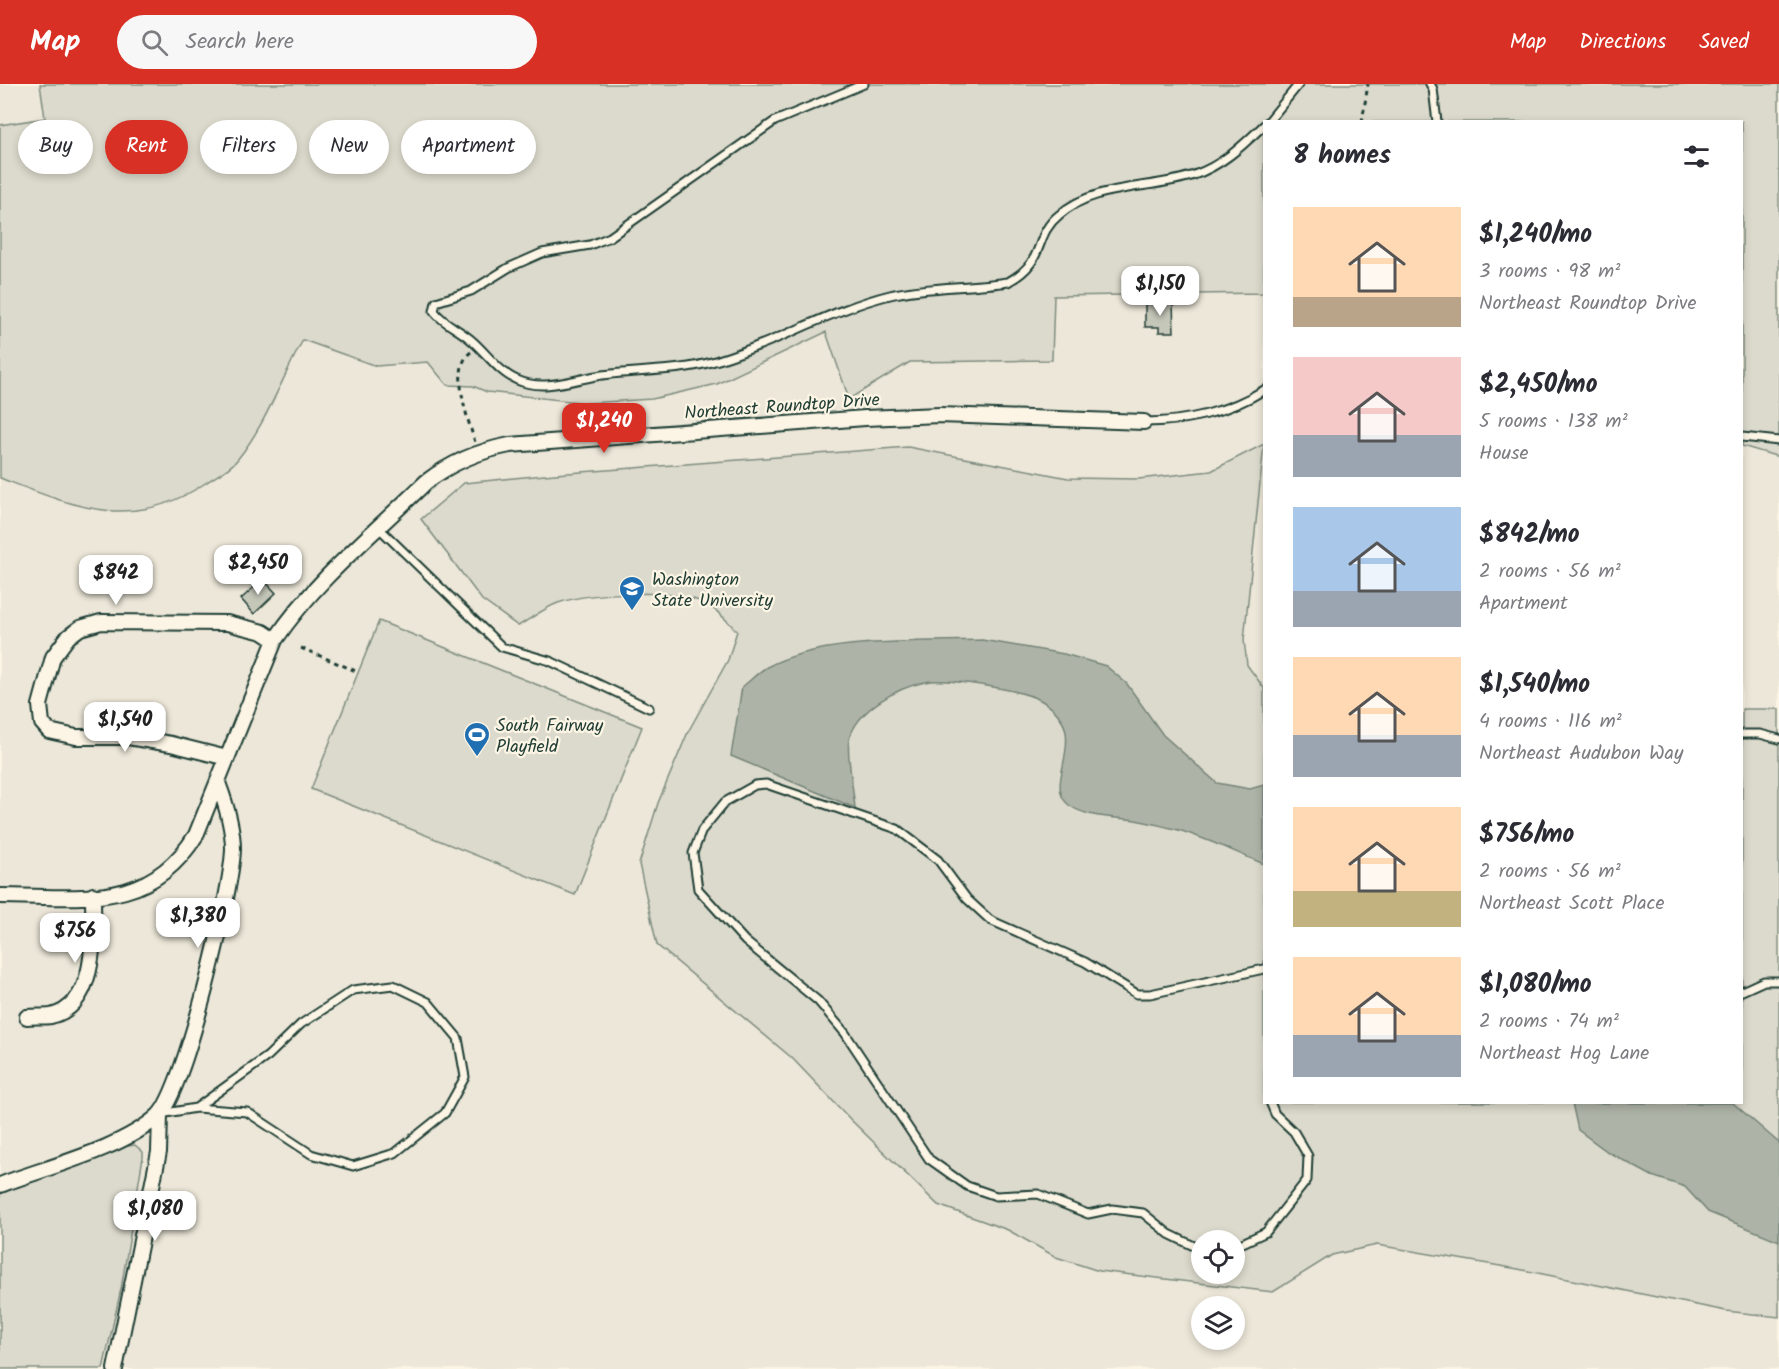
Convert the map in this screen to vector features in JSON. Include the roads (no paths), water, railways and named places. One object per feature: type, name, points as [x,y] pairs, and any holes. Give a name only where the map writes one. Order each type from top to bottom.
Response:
[{"type":"street","name":"Northeast Roundtop Drive","points":[[0,896],[93,896],[121,893],[141,888],[168,872],[184,855],[196,836],[275,640],[307,599],[379,528],[443,469],[478,452],[510,445],[865,418],[950,415],[1144,422]]},
{"type":"street","points":[[227,758],[171,744],[128,737],[57,735],[49,731],[42,723],[43,690],[53,657],[68,637],[92,624],[110,621],[227,623],[263,632],[275,640]]},
{"type":"street","points":[[116,1369],[159,1152],[160,1114],[183,1064],[221,925],[230,877],[233,838],[218,783]]},
{"type":"street","points":[[27,1017],[52,1016],[61,1011],[82,988],[93,953],[93,896]]},
{"type":"street","points":[[0,1185],[128,1137],[160,1114]]},
{"type":"lane","points":[[864,84],[775,121],[610,237],[590,245],[542,253],[508,268],[471,291],[436,302],[434,311],[441,320],[479,347],[501,370],[518,381],[565,384],[602,375],[675,369],[714,362],[819,319],[890,295],[1008,282],[1024,273],[1034,261],[1040,244],[1058,215],[1089,198],[1172,181],[1214,167],[1233,154],[1263,126]]},
{"type":"lane","points":[[1270,120],[1299,84]]},
{"type":"lane","points":[[1430,84],[1434,89],[1437,120]]},
{"type":"lane","name":"Northeast Roundtop Drive","points":[[1144,422],[1191,418],[1221,409],[1263,390]]},
{"type":"lane","points":[[1743,437],[1779,441]]},
{"type":"lane","points":[[379,528],[502,647],[550,661],[649,708]]},
{"type":"lane","points":[[1743,734],[1760,734],[1779,740]]},
{"type":"lane","points":[[1191,1245],[1169,1234],[1143,1213],[1112,1209],[1088,1214],[1038,1194],[996,1196],[967,1186],[929,1159],[845,1033],[818,1001],[745,941],[698,889],[693,853],[702,830],[725,802],[754,785],[766,784],[897,829],[938,860],[967,899],[990,920],[1085,962],[1137,994],[1150,994],[1263,969]]},
{"type":"lane","points":[[1743,991],[1764,981],[1779,981]]},
{"type":"lane","points":[[160,1114],[196,1108],[247,1112],[311,1154],[353,1166],[395,1153],[445,1113],[465,1077],[458,1038],[428,1002],[393,985],[353,990],[300,1024],[268,1056],[196,1108]]},
{"type":"lane","points":[[1245,1242],[1266,1232],[1307,1180],[1308,1156],[1294,1132],[1275,1114],[1271,1104]]},
{"type":"place","name":"Washington State University","points":[[632,612]]},
{"type":"place","name":"South Fairway Playfield","points":[[477,758]]}]
